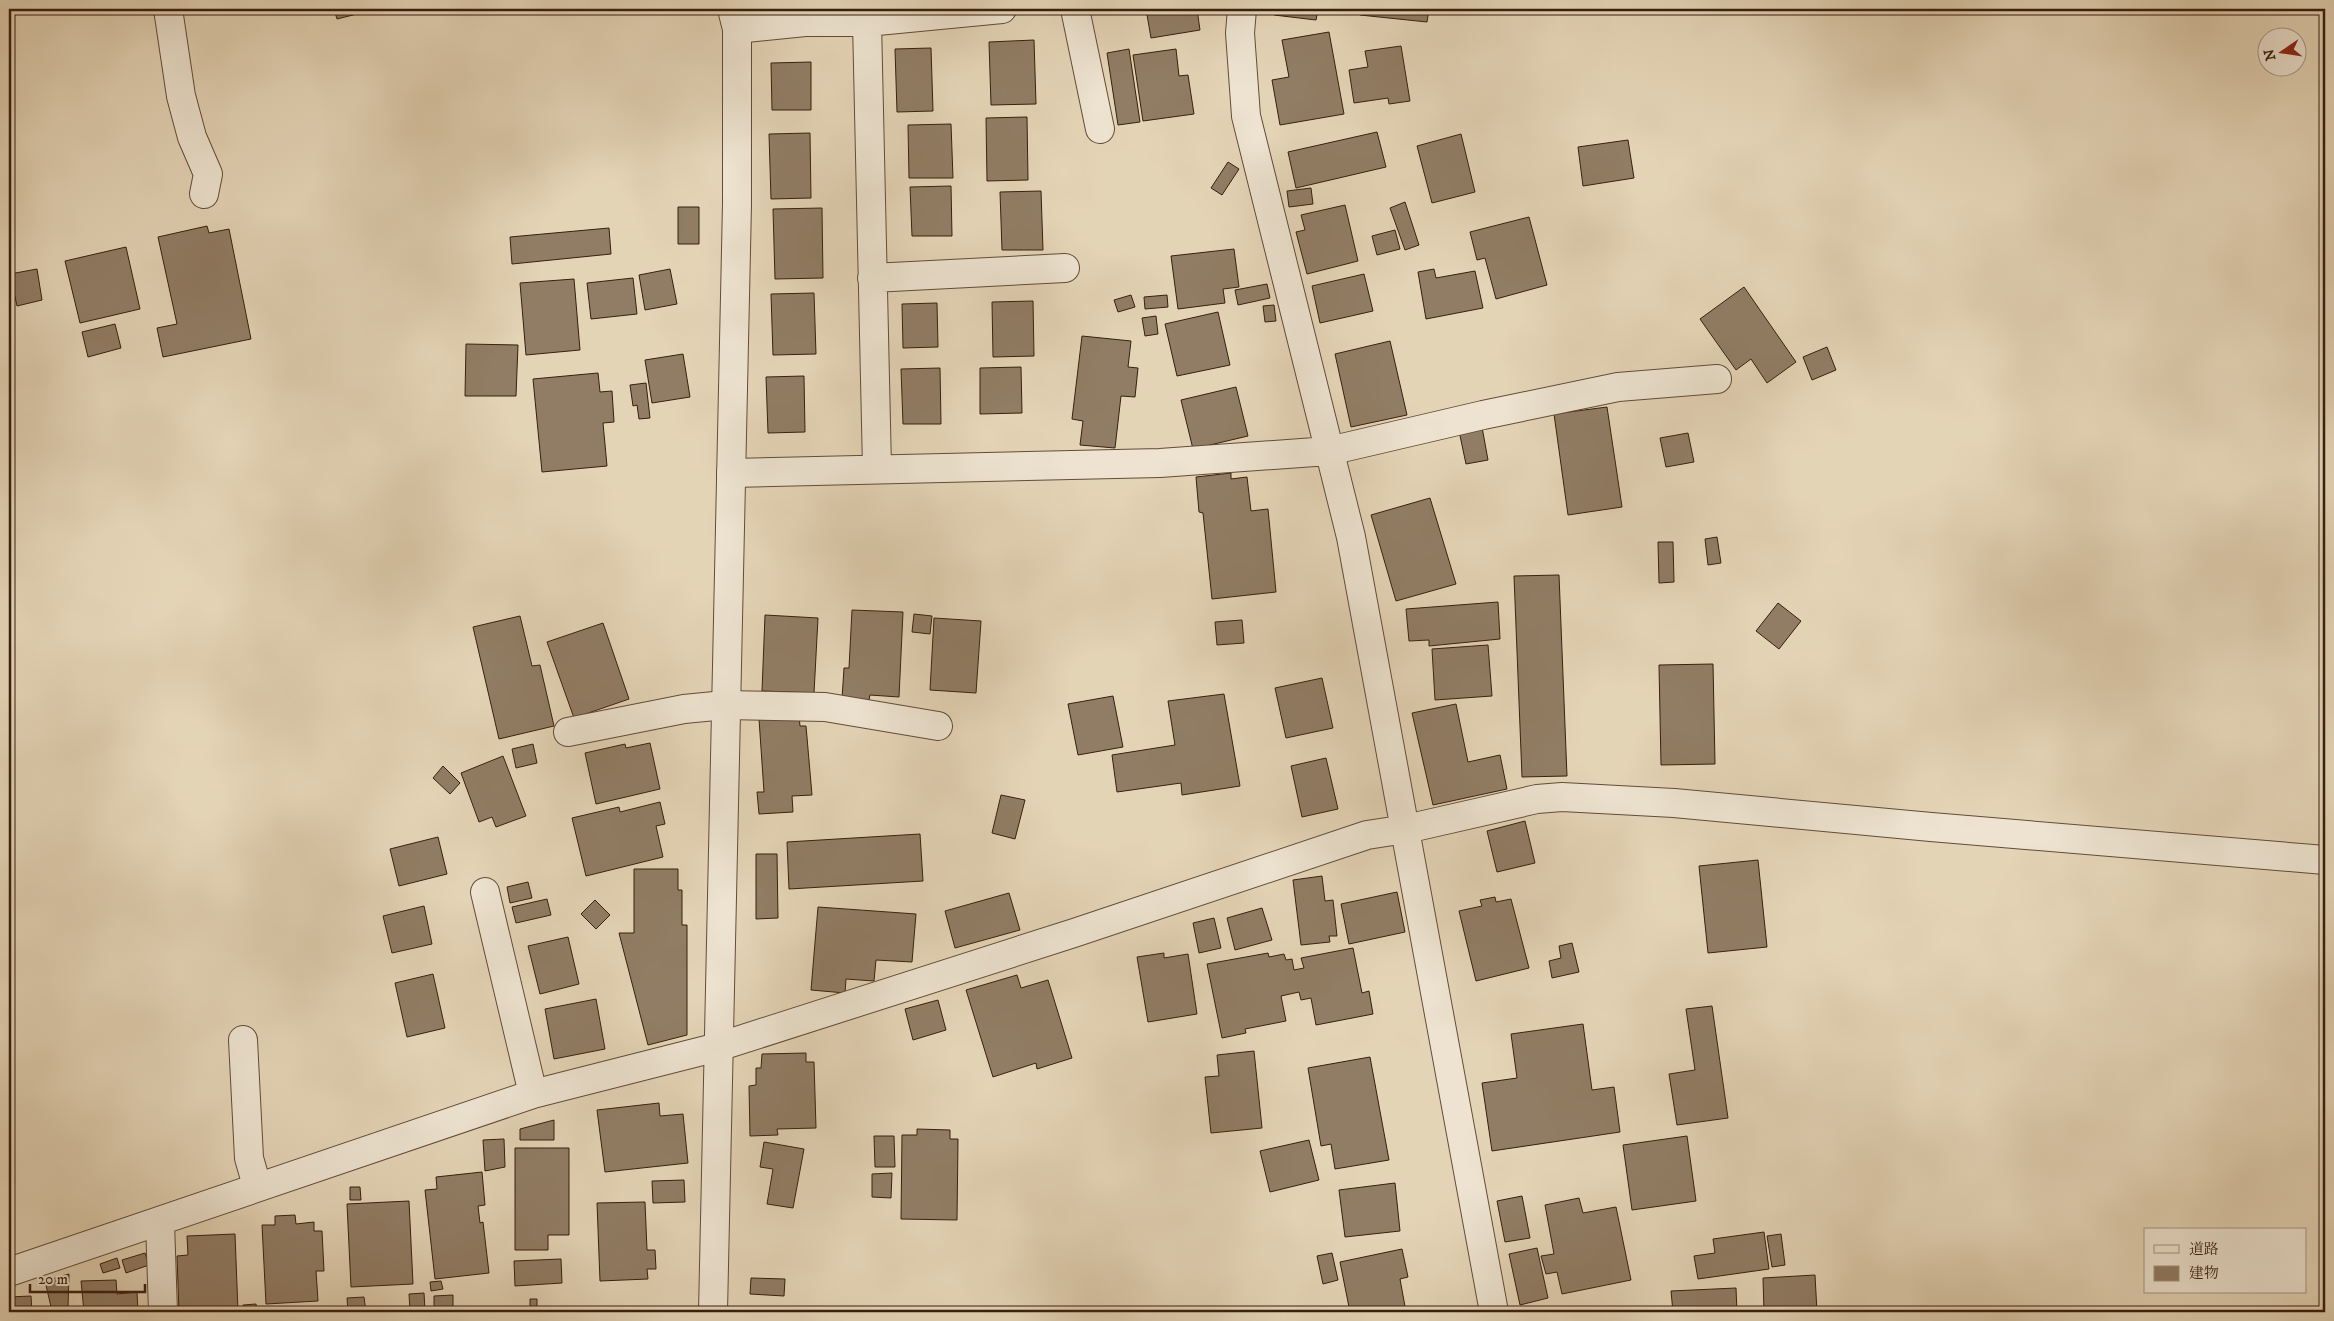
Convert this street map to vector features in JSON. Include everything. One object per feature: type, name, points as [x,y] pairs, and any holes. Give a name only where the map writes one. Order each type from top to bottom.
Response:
[{"type":"street","points":[[168,9],[181,96],[192,137],[208,174],[204,194]]},
{"type":"street","points":[[713,1312],[737,204],[735,19],[867,22],[1002,9]]},
{"type":"street","points":[[1075,9],[1100,129]]},
{"type":"street","points":[[1242,9],[1240,33],[1246,116],[1350,537],[1406,829],[1494,1312]]},
{"type":"street","points":[[867,22],[877,468]]},
{"type":"street","points":[[872,278],[1065,268]]},
{"type":"street","points":[[731,473],[877,468],[1160,463],[1329,451],[1483,415],[1618,387],[1717,379]]},
{"type":"street","points":[[568,732],[684,709],[725,705],[825,707],[938,726]]},
{"type":"street","points":[[9,1272],[160,1222],[257,1186],[534,1094],[718,1047],[1074,933],[1367,835],[1406,829],[1536,799],[1562,797],[1674,803],[2325,860]]},
{"type":"street","points":[[485,892],[534,1094]]},
{"type":"street","points":[[243,1040],[249,1158],[257,1186]]},
{"type":"street","points":[[160,1222],[163,1312]]},
{"type":"building","points":[[334,9],[377,9],[337,19]]},
{"type":"building","points":[[1146,9],[1197,9],[1200,30],[1151,38]]},
{"type":"building","points":[[1275,9],[1318,9],[1316,20],[1274,15]]},
{"type":"building","points":[[1360,9],[1429,9],[1427,22],[1360,15]]},
{"type":"building","points":[[1329,32],[1344,114],[1280,125],[1272,80],[1289,77],[1282,40]]},
{"type":"building","points":[[1034,40],[1036,104],[991,105],[989,42]]},
{"type":"building","points":[[1401,46],[1410,101],[1389,104],[1388,98],[1354,103],[1349,70],[1368,67],[1365,51]]},
{"type":"building","points":[[931,48],[933,111],[897,112],[895,49]]},
{"type":"building","points":[[1129,49],[1140,122],[1118,125],[1107,53]]},
{"type":"building","points":[[1176,49],[1179,76],[1188,75],[1194,114],[1143,121],[1133,55]]},
{"type":"building","points":[[811,62],[811,110],[772,110],[771,63]]},
{"type":"building","points":[[1027,117],[1028,180],[987,181],[986,118]]},
{"type":"building","points":[[951,124],[953,178],[909,178],[908,125]]},
{"type":"building","points":[[1377,132],[1386,167],[1296,188],[1288,152]]},
{"type":"building","points":[[810,133],[811,198],[771,199],[769,134]]},
{"type":"building","points":[[1461,134],[1475,192],[1432,203],[1417,146]]},
{"type":"building","points":[[1628,140],[1634,178],[1583,186],[1578,147]]},
{"type":"building","points":[[1228,162],[1239,169],[1222,195],[1211,188]]},
{"type":"building","points":[[951,186],[952,236],[912,236],[910,187]]},
{"type":"building","points":[[1311,188],[1313,204],[1289,207],[1287,191]]},
{"type":"building","points":[[1041,191],[1043,250],[1002,250],[1000,192]]},
{"type":"building","points":[[1405,202],[1419,245],[1405,250],[1390,208]]},
{"type":"building","points":[[1345,205],[1358,261],[1307,274],[1296,232],[1305,230],[1301,215]]},
{"type":"building","points":[[678,207],[699,207],[699,244],[678,244]]},
{"type":"building","points":[[822,208],[823,278],[775,279],[773,209]]},
{"type":"building","points":[[1529,217],[1547,285],[1496,299],[1485,258],[1477,260],[1470,232]]},
{"type":"building","points":[[207,226],[209,233],[229,229],[251,339],[163,357],[157,328],[177,324],[158,237]]},
{"type":"building","points":[[609,228],[611,254],[512,264],[510,237]]},
{"type":"building","points":[[1395,230],[1400,249],[1377,255],[1372,236]]},
{"type":"building","points":[[126,247],[140,309],[80,323],[65,261]]},
{"type":"building","points":[[1234,249],[1239,287],[1223,289],[1225,303],[1178,309],[1171,256]]},
{"type":"building","points":[[37,269],[42,300],[17,306],[10,274]]},
{"type":"building","points":[[670,269],[677,304],[645,310],[639,275]]},
{"type":"building","points":[[1434,269],[1436,278],[1475,271],[1483,308],[1426,319],[1418,272]]},
{"type":"building","points":[[1364,274],[1373,311],[1320,323],[1312,286]]},
{"type":"building","points":[[633,278],[637,314],[591,319],[587,283]]},
{"type":"building","points":[[574,279],[580,350],[526,355],[520,283]]},
{"type":"building","points":[[1267,284],[1270,298],[1238,305],[1235,290]]},
{"type":"building","points":[[1744,287],[1796,362],[1767,383],[1751,359],[1736,370],[1700,319]]},
{"type":"building","points":[[814,293],[816,354],[773,355],[771,294]]},
{"type":"building","points":[[1131,295],[1135,307],[1118,312],[1114,300]]},
{"type":"building","points":[[1167,295],[1168,307],[1145,309],[1144,297]]},
{"type":"building","points":[[1033,301],[1034,356],[993,357],[992,302]]},
{"type":"building","points":[[937,303],[938,347],[903,348],[902,304]]},
{"type":"building","points":[[1274,305],[1276,321],[1265,322],[1263,306]]},
{"type":"building","points":[[1218,312],[1230,365],[1177,376],[1165,324]]},
{"type":"building","points":[[1156,316],[1158,334],[1145,336],[1142,318]]},
{"type":"building","points":[[115,324],[121,348],[88,357],[82,332]]},
{"type":"building","points":[[1082,336],[1131,341],[1128,367],[1138,368],[1135,397],[1121,396],[1115,448],[1080,445],[1083,421],[1072,419]]},
{"type":"building","points":[[1390,341],[1407,415],[1351,427],[1335,354]]},
{"type":"building","points":[[466,344],[518,345],[516,396],[465,396]]},
{"type":"building","points":[[1827,347],[1836,370],[1812,380],[1803,357]]},
{"type":"building","points":[[683,354],[690,397],[652,403],[645,360]]},
{"type":"building","points":[[1021,367],[1022,413],[980,414],[980,368]]},
{"type":"building","points":[[940,368],[941,424],[903,424],[901,369]]},
{"type":"building","points":[[598,373],[600,392],[612,391],[614,422],[603,423],[607,466],[542,472],[533,379]]},
{"type":"building","points":[[804,376],[805,432],[768,433],[766,377]]},
{"type":"building","points":[[646,383],[650,418],[639,419],[637,405],[633,406],[630,385]]},
{"type":"building","points":[[1236,387],[1248,436],[1193,449],[1181,400]]},
{"type":"building","points":[[1607,407],[1622,507],[1568,515],[1554,414]]},
{"type":"building","points":[[1482,427],[1488,460],[1466,464],[1459,431]]},
{"type":"building","points":[[1688,433],[1694,462],[1666,467],[1660,438]]},
{"type":"building","points":[[1231,473],[1231,479],[1247,477],[1251,511],[1268,509],[1276,592],[1212,599],[1203,513],[1199,512],[1196,477]]},
{"type":"building","points":[[1430,498],[1456,584],[1396,601],[1371,515]]},
{"type":"building","points":[[1717,537],[1721,563],[1708,565],[1705,539]]},
{"type":"building","points":[[1658,542],[1673,542],[1674,582],[1659,583]]},
{"type":"building","points":[[1559,575],[1567,776],[1522,777],[1514,576]]},
{"type":"building","points":[[1498,602],[1500,639],[1429,646],[1429,640],[1409,641],[1406,609]]},
{"type":"building","points":[[1778,603],[1801,621],[1779,649],[1756,631]]},
{"type":"building","points":[[852,610],[903,612],[899,697],[870,695],[869,700],[842,699],[844,668],[849,668]]},
{"type":"building","points":[[914,614],[932,616],[930,634],[912,632]]},
{"type":"building","points":[[765,615],[818,618],[814,693],[762,691]]},
{"type":"building","points":[[520,616],[532,666],[540,665],[554,726],[499,739],[473,627]]},
{"type":"building","points":[[934,618],[981,621],[976,693],[930,690]]},
{"type":"building","points":[[1242,620],[1244,643],[1217,645],[1215,622]]},
{"type":"building","points":[[603,623],[629,699],[574,718],[547,642]]},
{"type":"building","points":[[1488,645],[1492,696],[1435,700],[1432,649]]},
{"type":"building","points":[[1713,664],[1715,764],[1661,765],[1659,665]]},
{"type":"building","points":[[1322,678],[1333,728],[1286,738],[1275,688]]},
{"type":"building","points":[[1224,694],[1240,786],[1182,795],[1181,783],[1117,792],[1112,755],[1175,745],[1168,701]]},
{"type":"building","points":[[1113,696],[1123,747],[1078,755],[1068,704]]},
{"type":"building","points":[[1456,704],[1468,762],[1500,755],[1507,789],[1433,805],[1412,713]]},
{"type":"building","points":[[799,716],[800,726],[806,726],[812,795],[792,796],[793,812],[759,814],[757,792],[764,792],[759,719]]},
{"type":"building","points":[[650,743],[660,789],[596,804],[585,753],[625,744],[626,748]]},
{"type":"building","points":[[533,744],[537,763],[516,768],[512,749]]},
{"type":"building","points":[[503,756],[526,816],[496,827],[492,817],[479,822],[461,773]]},
{"type":"building","points":[[1326,758],[1338,809],[1302,817],[1291,766]]},
{"type":"building","points":[[443,766],[460,783],[450,794],[433,778]]},
{"type":"building","points":[[1001,795],[1025,800],[1015,839],[992,833]]},
{"type":"building","points":[[660,802],[665,824],[656,826],[663,857],[586,876],[572,818],[619,807],[620,812]]},
{"type":"building","points":[[1525,821],[1535,863],[1497,872],[1487,831]]},
{"type":"building","points":[[920,834],[923,881],[789,889],[787,842]]},
{"type":"building","points":[[438,837],[447,874],[399,886],[390,849]]},
{"type":"building","points":[[756,854],[777,854],[778,918],[756,919]]},
{"type":"building","points":[[1758,860],[1767,947],[1708,953],[1699,866]]},
{"type":"building","points":[[634,869],[678,869],[678,890],[682,890],[682,925],[687,925],[687,1035],[648,1045],[619,933],[634,933]]},
{"type":"building","points":[[1322,876],[1325,901],[1333,900],[1337,936],[1329,936],[1330,942],[1301,945],[1293,880]]},
{"type":"building","points":[[528,882],[532,898],[510,903],[507,887]]},
{"type":"building","points":[[1397,892],[1405,932],[1349,944],[1341,904]]},
{"type":"building","points":[[1009,893],[1020,930],[955,948],[945,911]]},
{"type":"building","points":[[1495,897],[1496,902],[1511,899],[1529,968],[1476,981],[1459,911],[1482,906],[1480,900]]},
{"type":"building","points":[[547,899],[551,915],[516,923],[512,907]]},
{"type":"building","points":[[595,900],[610,915],[596,929],[581,914]]},
{"type":"building","points":[[424,906],[432,944],[392,953],[383,916]]},
{"type":"building","points":[[818,907],[916,914],[912,962],[876,960],[874,981],[846,979],[845,993],[811,990]]},
{"type":"building","points":[[1262,908],[1272,940],[1235,950],[1227,918]]},
{"type":"building","points":[[1214,918],[1221,948],[1199,953],[1193,923]]},
{"type":"building","points":[[568,937],[579,984],[540,994],[528,946]]},
{"type":"building","points":[[1572,943],[1579,972],[1552,978],[1549,961],[1561,958],[1559,946]]},
{"type":"building","points":[[1353,948],[1362,993],[1369,991],[1373,1014],[1316,1025],[1311,998],[1301,1000],[1299,992],[1281,996],[1286,1021],[1245,1029],[1246,1033],[1222,1038],[1207,964],[1268,953],[1269,957],[1284,954],[1286,960],[1292,959],[1294,970],[1304,968],[1301,958]]},
{"type":"building","points":[[1164,953],[1164,958],[1188,954],[1197,1014],[1148,1022],[1137,957]]},
{"type":"building","points":[[433,974],[445,1028],[407,1037],[395,983]]},
{"type":"building","points":[[1017,975],[1021,988],[1048,980],[1072,1058],[1037,1069],[1036,1063],[993,1077],[966,990]]},
{"type":"building","points":[[596,999],[605,1049],[554,1059],[545,1009]]},
{"type":"building","points":[[938,1000],[946,1030],[913,1040],[905,1009]]},
{"type":"building","points":[[1712,1006],[1728,1118],[1677,1125],[1669,1074],[1695,1070],[1686,1009]]},
{"type":"building","points":[[1583,1024],[1592,1090],[1614,1087],[1620,1132],[1492,1151],[1482,1083],[1517,1078],[1511,1034]]},
{"type":"building","points":[[1254,1051],[1262,1128],[1211,1133],[1205,1077],[1219,1076],[1217,1055]]},
{"type":"building","points":[[806,1053],[806,1062],[814,1062],[816,1128],[777,1129],[778,1135],[750,1136],[749,1086],[756,1085],[756,1068],[761,1068],[762,1054]]},
{"type":"building","points":[[1370,1057],[1389,1160],[1335,1169],[1331,1144],[1321,1146],[1308,1068]]},
{"type":"building","points":[[659,1103],[660,1116],[683,1114],[688,1163],[605,1172],[597,1110]]},
{"type":"building","points":[[554,1120],[554,1140],[520,1140],[520,1129]]},
{"type":"building","points":[[917,1129],[950,1130],[950,1139],[958,1139],[957,1220],[901,1219],[902,1135],[917,1135]]},
{"type":"building","points":[[874,1136],[894,1136],[895,1167],[875,1167]]},
{"type":"building","points":[[1687,1136],[1696,1201],[1632,1210],[1623,1145]]},
{"type":"building","points":[[504,1139],[505,1167],[485,1171],[483,1140]]},
{"type":"building","points":[[1309,1140],[1319,1180],[1270,1192],[1260,1151]]},
{"type":"building","points":[[764,1142],[804,1149],[793,1208],[767,1204],[773,1169],[760,1167]]},
{"type":"building","points":[[515,1148],[569,1148],[569,1235],[548,1235],[548,1250],[515,1250]]},
{"type":"building","points":[[482,1172],[485,1205],[478,1206],[480,1223],[483,1222],[489,1273],[435,1279],[425,1190],[437,1189],[436,1177]]},
{"type":"building","points":[[892,1173],[891,1198],[872,1197],[872,1174]]},
{"type":"building","points":[[684,1180],[685,1202],[653,1203],[652,1181]]},
{"type":"building","points":[[1395,1183],[1400,1231],[1345,1237],[1339,1190]]},
{"type":"building","points":[[350,1187],[360,1187],[361,1200],[350,1200]]},
{"type":"building","points":[[1522,1196],[1530,1238],[1505,1242],[1497,1201]]},
{"type":"building","points":[[1579,1198],[1583,1213],[1616,1207],[1631,1280],[1562,1294],[1557,1272],[1546,1274],[1541,1256],[1554,1254],[1545,1205]]},
{"type":"building","points":[[409,1201],[413,1284],[351,1287],[347,1204]]},
{"type":"building","points":[[645,1202],[647,1250],[655,1250],[656,1269],[647,1269],[648,1279],[600,1281],[597,1203]]},
{"type":"building","points":[[295,1215],[296,1224],[314,1222],[314,1231],[322,1231],[324,1271],[316,1271],[318,1301],[266,1304],[262,1225],[275,1225],[275,1216]]},
{"type":"building","points":[[1764,1232],[1769,1269],[1698,1279],[1694,1256],[1715,1253],[1713,1239]]},
{"type":"building","points":[[235,1234],[238,1312],[179,1312],[177,1256],[188,1255],[187,1236]]},
{"type":"building","points":[[1781,1234],[1785,1265],[1772,1267],[1767,1236]]},
{"type":"building","points":[[1537,1248],[1548,1298],[1520,1305],[1509,1254]]},
{"type":"building","points":[[1402,1249],[1408,1277],[1400,1279],[1406,1312],[1350,1312],[1340,1262]]},
{"type":"building","points":[[145,1253],[149,1265],[126,1273],[122,1260]]},
{"type":"building","points":[[1332,1253],[1338,1280],[1323,1284],[1317,1256]]},
{"type":"building","points":[[117,1258],[120,1268],[103,1273],[100,1264]]},
{"type":"building","points":[[561,1259],[562,1283],[515,1286],[514,1261]]},
{"type":"building","points":[[69,1274],[68,1307],[52,1311],[45,1281]]},
{"type":"building","points":[[1815,1275],[1817,1312],[1764,1312],[1763,1278]]},
{"type":"building","points":[[751,1278],[785,1279],[784,1296],[750,1294]]},
{"type":"building","points":[[116,1280],[117,1294],[137,1292],[138,1312],[84,1312],[81,1281]]},
{"type":"building","points":[[441,1281],[443,1289],[431,1291],[430,1282]]},
{"type":"building","points":[[1736,1288],[1737,1312],[1673,1312],[1671,1291]]},
{"type":"building","points":[[424,1293],[425,1310],[410,1311],[409,1294]]},
{"type":"building","points":[[453,1295],[453,1312],[434,1312],[434,1296]]},
{"type":"building","points":[[31,1296],[32,1312],[9,1312],[9,1297]]},
{"type":"building","points":[[364,1297],[366,1312],[348,1312],[347,1298]]},
{"type":"building","points":[[530,1299],[537,1299],[537,1312],[530,1312]]},
{"type":"building","points":[[256,1304],[257,1312],[243,1312],[243,1305]]},
{"type":"building","points":[[608,1307],[637,1309],[636,1312],[608,1312]]},
{"type":"building","points":[[338,1308],[338,1312],[283,1312],[283,1311]]}]
